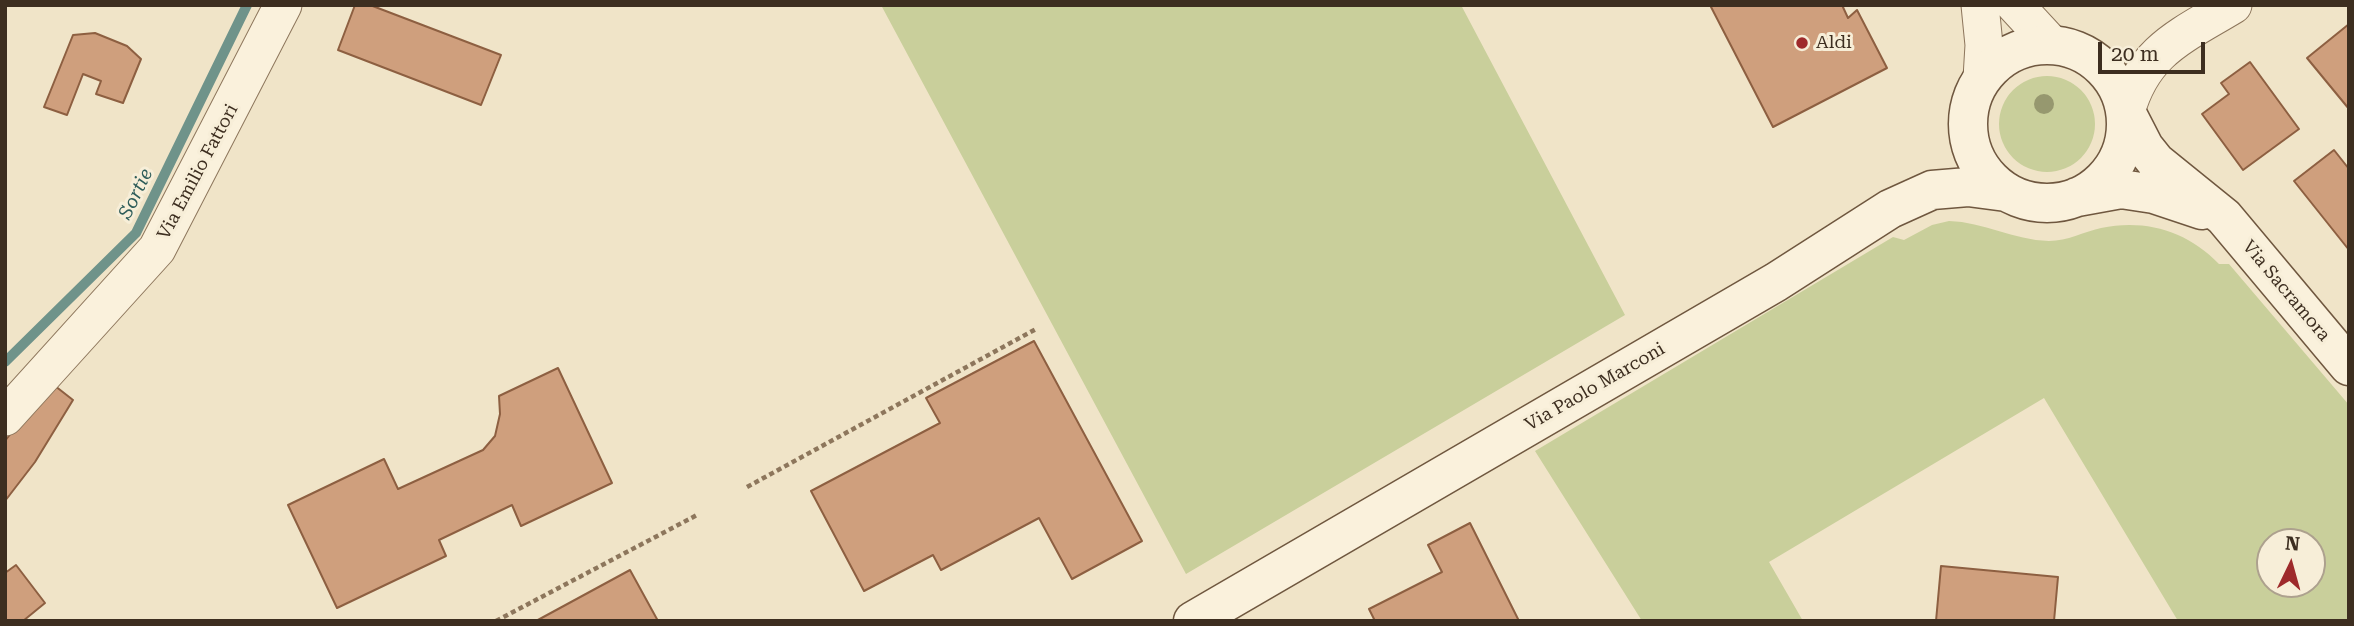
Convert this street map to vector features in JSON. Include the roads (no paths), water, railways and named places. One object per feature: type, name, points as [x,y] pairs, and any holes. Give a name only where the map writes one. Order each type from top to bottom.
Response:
[{"type":"street","name":"Via Emilio Fattori","points":[[5,417],[157,249],[283,5]]},
{"type":"street","points":[[1980,5],[1984,46],[1982,78],[1971,103],[1968,128],[1973,153],[1987,175],[2006,192],[2030,201],[2055,203],[2121,189],[2143,192],[2224,217]]},
{"type":"street","points":[[2015,5],[2052,46]]},
{"type":"street","points":[[2077,197],[2102,182],[2117,162],[2126,137],[2126,112],[2132,90],[2143,71],[2160,52],[2233,5]]},
{"type":"street","points":[[1982,78],[2001,60],[2025,48],[2052,46],[2078,51],[2101,66],[2117,87],[2126,112]]},
{"type":"street","name":"Via Sacramora","points":[[2126,112],[2144,147],[2156,162],[2224,217],[2349,366]]},
{"type":"street","name":"Via Paolo Marconi","points":[[1193,621],[1776,282],[1890,209],[1932,190],[1968,187],[2006,192]]},
{"type":"waterway","name":"Sortie","points":[[5,362],[136,233],[247,5]]},
{"type":"place","name":"Aldi","points":[[1802,43]]}]
